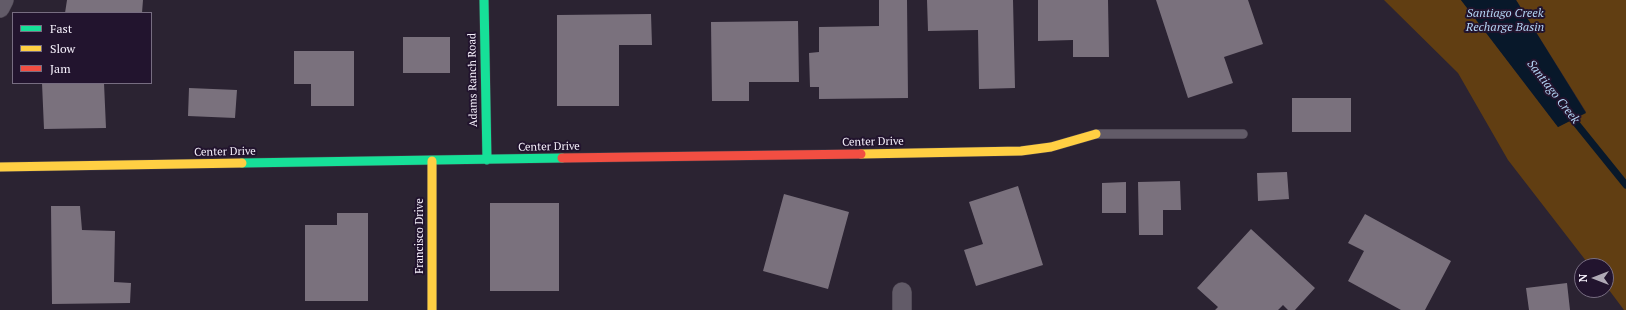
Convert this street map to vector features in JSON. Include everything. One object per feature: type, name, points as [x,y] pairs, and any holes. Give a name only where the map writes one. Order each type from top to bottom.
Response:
[{"type":"street","points":[[0,8],[4,0]]},
{"type":"street","name":"Adams Ranch Road","points":[[484,0],[487,160]]},
{"type":"street","name":"Center Drive","points":[[0,167],[1021,151],[1051,147],[1096,134]]},
{"type":"street","name":"Francisco Drive","points":[[432,161],[432,310]]},
{"type":"lane","points":[[1096,134],[1243,134]]},
{"type":"shaded area","points":[[1384,0],[1461,0],[1558,127],[1586,112],[1516,0],[1626,0],[1626,310],[1624,310],[1614,297],[1614,258],[1584,258],[1508,160],[1458,73]]},
{"type":"water","name":"Santiago Creek Recharge Basin","points":[[1461,0],[1516,0],[1586,113],[1558,127]]},
{"type":"building","points":[[67,0],[143,0],[142,12],[65,12]]},
{"type":"building","points":[[879,0],[907,0],[908,98],[819,99],[819,87],[810,87],[809,53],[819,52],[819,27],[879,26]]},
{"type":"building","points":[[927,0],[1013,0],[1015,88],[979,89],[978,30],[928,31]]},
{"type":"building","points":[[1038,0],[1108,0],[1109,57],[1073,57],[1073,40],[1038,41]]},
{"type":"building","points":[[1156,0],[1248,0],[1263,44],[1224,57],[1233,83],[1188,98]]},
{"type":"building","points":[[651,14],[652,45],[619,45],[619,106],[557,106],[557,15]]},
{"type":"building","points":[[798,21],[799,82],[749,82],[749,101],[712,101],[711,22]]},
{"type":"building","points":[[403,37],[450,37],[450,73],[403,73]]},
{"type":"building","points":[[294,51],[354,51],[354,106],[311,106],[311,84],[294,84]]},
{"type":"building","points":[[42,84],[104,84],[106,128],[44,129]]},
{"type":"building","points":[[189,88],[237,90],[235,118],[188,116]]},
{"type":"building","points":[[1292,98],[1351,98],[1351,132],[1292,132]]},
{"type":"building","points":[[1287,172],[1289,199],[1258,201],[1257,173]]},
{"type":"building","points":[[1180,181],[1181,210],[1163,210],[1163,235],[1139,235],[1138,182]]},
{"type":"building","points":[[1126,182],[1126,213],[1102,213],[1102,183]]},
{"type":"building","points":[[1018,186],[1043,265],[976,286],[964,250],[983,244],[969,202]]},
{"type":"building","points":[[784,194],[849,212],[828,289],[763,271]]},
{"type":"building","points":[[490,203],[559,203],[559,291],[490,291]]},
{"type":"building","points":[[51,206],[80,206],[82,230],[115,231],[114,282],[131,283],[130,303],[52,304]]},
{"type":"building","points":[[337,213],[368,213],[368,301],[305,301],[305,225],[337,225]]},
{"type":"building","points":[[1365,214],[1451,261],[1425,310],[1401,310],[1348,281],[1364,251],[1348,243]]},
{"type":"building","points":[[1251,229],[1315,288],[1295,310],[1288,310],[1283,305],[1278,310],[1215,310],[1218,307],[1197,288]]},
{"type":"building","points":[[1567,283],[1570,310],[1529,310],[1526,288]]},
{"type":"waterway","name":"Santiago Creek","points":[[1567,112],[1626,185]]},
{"type":"traffic: fast","points":[[484,0],[487,160]]},
{"type":"traffic: fast","points":[[242,163],[562,158]]},
{"type":"traffic: slow","points":[[861,154],[1021,151],[1051,147],[1096,134]]},
{"type":"traffic: slow","points":[[432,161],[432,310]]},
{"type":"traffic: slow","points":[[0,167],[242,163]]},
{"type":"traffic: jam","points":[[562,158],[861,154]]}]
